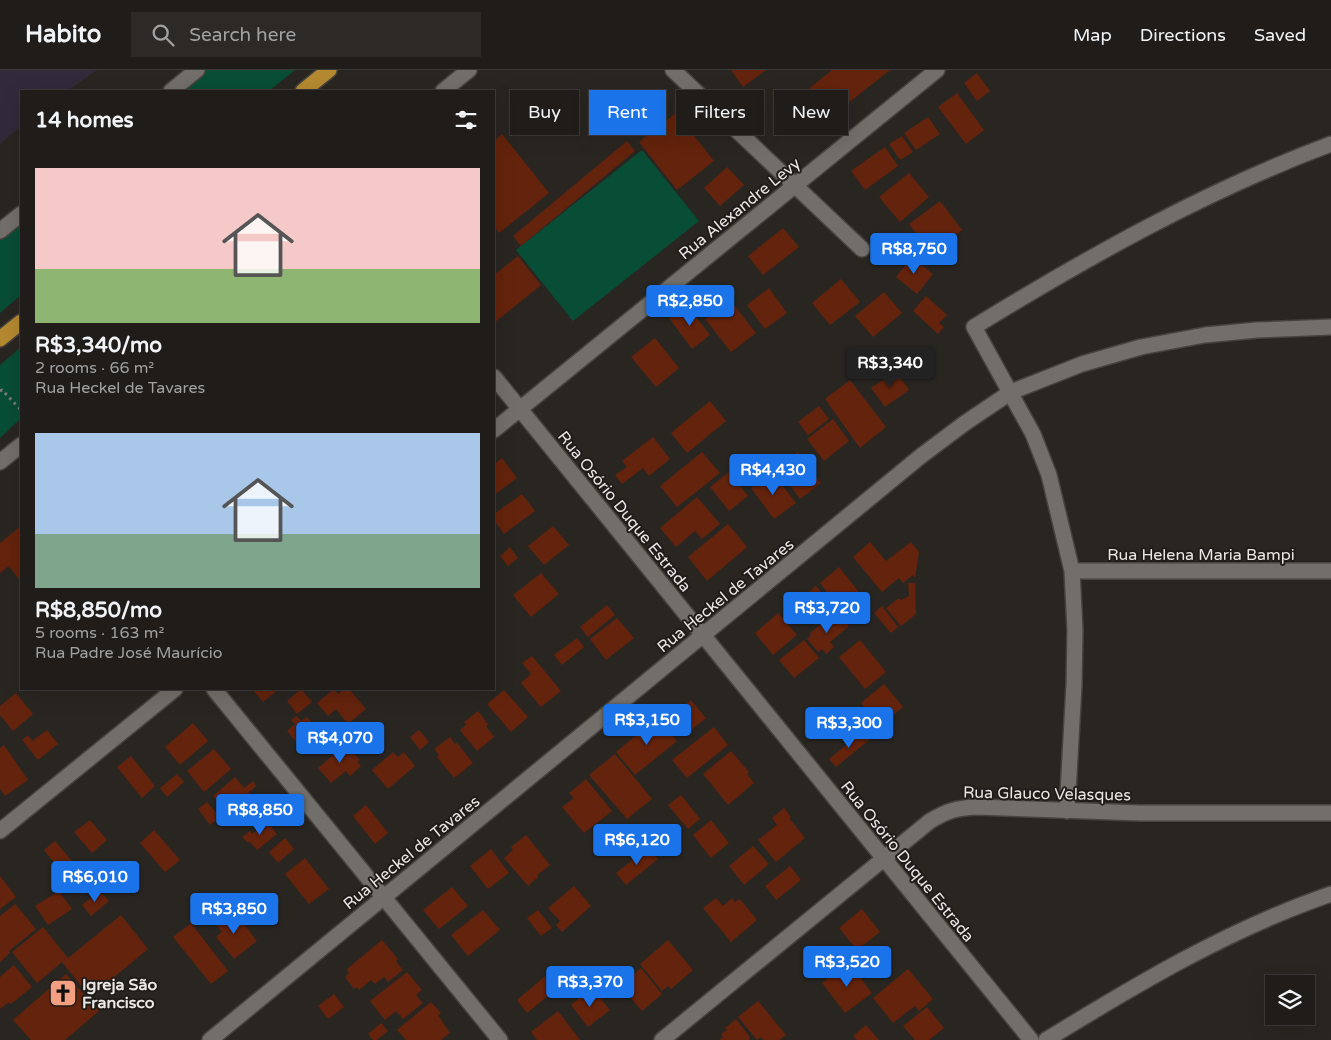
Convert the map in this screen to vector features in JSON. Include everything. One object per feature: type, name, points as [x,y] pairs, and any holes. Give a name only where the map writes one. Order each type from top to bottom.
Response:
[{"type":"highway","points":[[304,90],[329,70]]},
{"type":"highway","points":[[0,339],[20,323]]},
{"type":"street","points":[[172,90],[197,70]]},
{"type":"street","points":[[443,90],[469,70]]},
{"type":"street","points":[[673,70],[862,248]]},
{"type":"street","name":"Rua Alexandre Levy","points":[[495,429],[937,70]]},
{"type":"street","points":[[1067,811],[1074,685],[1072,571],[1049,475],[1034,434],[974,327],[1046,283],[1205,197],[1331,144]]},
{"type":"street","points":[[0,231],[20,215]]},
{"type":"street","name":"Rua Heckel de Tavares","points":[[210,1040],[921,456],[1011,392],[1082,364],[1141,347],[1205,335],[1256,330],[1331,327]]},
{"type":"street","name":"Rua Osório Duque Estrada","points":[[495,378],[1031,1040]]},
{"type":"street","points":[[0,462],[20,448]]},
{"type":"street","name":"Rua Helena Maria Bampi","points":[[1072,571],[1331,571]]},
{"type":"street","points":[[0,831],[174,690]]},
{"type":"street","points":[[215,690],[500,1040]]},
{"type":"street","name":"Rua Glauco Velasques","points":[[662,1040],[930,821],[947,811],[960,808],[1067,811],[1331,813]]},
{"type":"street","points":[[1046,1040],[1123,992],[1212,944],[1300,904],[1331,894]]},
{"type":"path","points":[[0,391],[2,390],[20,409]]},
{"type":"shaded area","points":[[0,70],[97,70],[68,90],[20,90],[20,127],[0,144]]},
{"type":"green space","points":[[206,70],[295,70],[270,90],[181,90]]},
{"type":"green space","points":[[642,150],[699,221],[573,321],[516,250]]},
{"type":"green space","points":[[20,221],[20,296],[0,313],[0,237]]},
{"type":"green space","points":[[20,348],[20,419],[0,438],[0,365]]},
{"type":"building","points":[[731,70],[766,70],[743,87]]},
{"type":"building","points":[[832,70],[890,70],[848,103],[848,90],[807,90]]},
{"type":"building","points":[[977,73],[990,91],[977,101],[964,83]]},
{"type":"building","points":[[957,93],[984,130],[966,144],[938,107]]},
{"type":"building","points":[[676,113],[676,135],[693,135],[714,161],[677,190],[639,142],[648,135],[666,135],[666,121]]},
{"type":"building","points":[[928,117],[940,134],[916,150],[904,133]]},
{"type":"building","points":[[502,134],[549,193],[499,233],[495,227],[495,140]]},
{"type":"building","points":[[902,136],[913,152],[900,160],[889,144]]},
{"type":"building","points":[[627,141],[635,151],[521,246],[513,236]]},
{"type":"building","points":[[885,147],[898,166],[865,190],[851,171]]},
{"type":"building","points":[[727,167],[744,185],[720,206],[704,188]]},
{"type":"building","points":[[909,173],[929,197],[900,222],[879,197]]},
{"type":"building","points":[[940,201],[962,230],[932,254],[909,224]]},
{"type":"building","points":[[783,228],[799,247],[763,275],[748,256]]},
{"type":"building","points":[[518,256],[541,285],[495,322],[495,274]]},
{"type":"building","points":[[912,257],[933,274],[917,294],[896,277]]},
{"type":"building","points":[[841,279],[860,302],[830,325],[812,303]]},
{"type":"building","points":[[769,288],[787,313],[765,329],[747,305]]},
{"type":"building","points":[[884,292],[902,313],[873,337],[855,316]]},
{"type":"building","points":[[926,296],[947,315],[939,323],[944,327],[938,334],[913,311]]},
{"type":"building","points":[[730,300],[756,333],[731,352],[705,319]]},
{"type":"building","points":[[687,305],[710,335],[692,349],[669,318]]},
{"type":"building","points":[[655,338],[679,368],[656,387],[631,357]]},
{"type":"building","points":[[896,371],[909,390],[885,407],[871,388]]},
{"type":"building","points":[[850,380],[886,427],[860,448],[825,399]]},
{"type":"building","points":[[710,401],[726,421],[687,453],[671,433]]},
{"type":"building","points":[[819,406],[829,419],[808,435],[798,422]]},
{"type":"building","points":[[833,419],[849,441],[824,461],[807,439]]},
{"type":"building","points":[[653,437],[670,459],[649,476],[643,468],[622,484],[615,475],[627,467],[622,461]]},
{"type":"building","points":[[702,452],[720,473],[677,507],[660,486]]},
{"type":"building","points":[[798,452],[821,483],[800,499],[777,468]]},
{"type":"building","points":[[502,458],[517,478],[495,494],[495,463]]},
{"type":"building","points":[[729,472],[748,496],[729,511],[710,487]]},
{"type":"building","points":[[772,472],[796,503],[774,519],[751,488]]},
{"type":"building","points":[[522,494],[535,511],[504,534],[495,521],[495,513]]},
{"type":"building","points":[[697,497],[720,524],[702,539],[695,531],[676,547],[660,528]]},
{"type":"building","points":[[728,524],[747,547],[707,581],[688,557]]},
{"type":"building","points":[[553,526],[569,545],[544,565],[528,546]]},
{"type":"building","points":[[20,527],[20,581],[9,566],[0,573],[0,543]]},
{"type":"building","points":[[870,542],[886,561],[911,542],[919,552],[915,578],[913,575],[903,583],[899,578],[882,592],[853,557]]},
{"type":"building","points":[[510,547],[518,558],[508,566],[500,556]]},
{"type":"building","points":[[839,567],[870,606],[850,622],[820,583]]},
{"type":"building","points":[[541,573],[559,594],[531,617],[513,595]]},
{"type":"building","points":[[908,583],[915,583],[916,614],[901,626],[886,608],[899,598],[901,600],[909,596]]},
{"type":"building","points":[[816,586],[836,610],[819,624],[799,600]]},
{"type":"building","points":[[607,605],[615,615],[588,637],[580,627]]},
{"type":"building","points":[[882,606],[898,627],[891,633],[874,613]]},
{"type":"building","points":[[778,613],[797,635],[773,655],[755,633]]},
{"type":"building","points":[[833,615],[840,624],[844,620],[849,626],[830,642],[834,647],[826,654],[822,649],[818,652],[807,639],[811,635],[810,633]]},
{"type":"building","points":[[617,618],[634,638],[606,660],[590,639]]},
{"type":"building","points":[[577,638],[584,647],[562,665],[554,655]]},
{"type":"building","points":[[804,640],[819,658],[794,678],[779,660]]},
{"type":"building","points":[[860,640],[886,672],[865,689],[839,657]]},
{"type":"building","points":[[532,656],[561,691],[541,707],[521,683],[531,674],[522,663]]},
{"type":"building","points":[[884,684],[903,707],[880,726],[861,703]]},
{"type":"building","points":[[253,690],[278,690],[263,702]]},
{"type":"building","points":[[302,690],[312,702],[297,714],[287,701]]},
{"type":"building","points":[[333,690],[338,694],[344,690],[350,690],[366,709],[348,724],[336,709],[328,716],[317,703]]},
{"type":"building","points":[[504,690],[528,717],[511,732],[487,704]]},
{"type":"building","points":[[16,693],[33,714],[13,731],[0,715],[0,706]]},
{"type":"building","points":[[691,700],[706,718],[691,730],[677,712]]},
{"type":"building","points":[[478,711],[488,724],[486,726],[494,737],[477,751],[460,730],[466,725],[464,722]]},
{"type":"building","points":[[656,715],[677,741],[635,775],[616,752],[640,732],[648,741],[652,738],[642,726]]},
{"type":"building","points":[[297,716],[301,721],[307,717],[319,731],[300,747],[287,731],[295,724],[291,720]]},
{"type":"building","points":[[193,723],[208,741],[180,765],[165,747]]},
{"type":"building","points":[[714,727],[728,745],[687,778],[672,760]]},
{"type":"building","points":[[47,730],[58,744],[38,760],[22,740],[28,735],[32,741]]},
{"type":"building","points":[[419,730],[429,742],[420,750],[410,737]]},
{"type":"building","points":[[862,732],[869,740],[836,767],[829,759]]},
{"type":"building","points":[[450,737],[473,763],[454,778],[437,757],[439,755],[434,749]]},
{"type":"building","points":[[346,744],[360,760],[357,762],[361,766],[350,776],[346,771],[331,783],[318,768]]},
{"type":"building","points":[[4,745],[28,780],[5,796],[0,789],[0,748]]},
{"type":"building","points":[[214,749],[231,769],[204,792],[187,771]]},
{"type":"building","points":[[731,751],[749,772],[747,774],[754,783],[728,805],[703,774]]},
{"type":"building","points":[[393,752],[398,757],[404,752],[415,766],[388,789],[372,770]]},
{"type":"building","points":[[615,754],[652,799],[627,819],[589,775]]},
{"type":"building","points":[[131,756],[155,786],[142,798],[117,767]]},
{"type":"building","points":[[177,774],[184,782],[167,797],[160,788]]},
{"type":"building","points":[[235,777],[244,788],[253,781],[256,786],[248,793],[252,797],[229,816],[213,796]]},
{"type":"building","points":[[586,779],[612,811],[584,833],[562,807],[574,798],[569,793]]},
{"type":"building","points":[[681,795],[700,819],[688,829],[668,805]]},
{"type":"building","points":[[207,802],[220,817],[210,825],[198,809]]},
{"type":"building","points":[[366,805],[388,833],[375,844],[353,816]]},
{"type":"building","points":[[784,808],[791,817],[789,818],[805,838],[776,862],[758,840],[777,825],[772,818]]},
{"type":"building","points":[[90,820],[107,840],[92,853],[74,832]]},
{"type":"building","points":[[711,820],[729,843],[711,858],[693,835]]},
{"type":"building","points":[[267,822],[277,834],[257,850],[249,841],[248,843],[242,837],[250,831],[252,834]]},
{"type":"building","points":[[154,830],[180,860],[165,872],[140,843]]},
{"type":"building","points":[[526,835],[550,865],[537,875],[538,877],[528,886],[504,858],[513,850],[511,847]]},
{"type":"building","points":[[285,838],[294,849],[278,863],[269,852]]},
{"type":"building","points":[[55,841],[76,866],[65,876],[44,850]]},
{"type":"building","points":[[753,846],[769,864],[744,885],[729,866]]},
{"type":"building","points":[[649,847],[658,859],[626,885],[616,873]]},
{"type":"building","points":[[491,849],[509,873],[488,889],[470,866]]},
{"type":"building","points":[[305,858],[329,889],[309,904],[285,874]]},
{"type":"building","points":[[790,866],[801,880],[776,900],[765,886]]},
{"type":"building","points":[[0,876],[16,897],[0,909]]},
{"type":"building","points":[[574,886],[591,906],[562,932],[556,925],[560,921],[548,908]]},
{"type":"building","points":[[452,887],[468,906],[439,929],[423,910]]},
{"type":"building","points":[[59,891],[72,909],[48,925],[35,906]]},
{"type":"building","points":[[100,891],[109,901],[91,916],[82,905]]},
{"type":"building","points":[[716,898],[723,906],[732,898],[735,902],[740,899],[757,920],[731,942],[703,908]]},
{"type":"building","points":[[15,904],[36,929],[9,951],[10,953],[0,962],[0,916]]},
{"type":"building","points":[[232,909],[257,941],[234,959],[216,937],[222,932],[215,923]]},
{"type":"building","points":[[862,909],[880,932],[857,950],[839,928]]},
{"type":"building","points":[[483,910],[500,930],[468,956],[451,935]]},
{"type":"building","points":[[538,910],[552,928],[541,936],[527,918]]},
{"type":"building","points":[[121,915],[148,949],[90,997],[62,962],[37,983],[12,952],[43,927],[68,958]]},
{"type":"building","points":[[191,923],[228,971],[211,984],[173,937]]},
{"type":"building","points":[[382,940],[398,959],[396,961],[403,970],[388,982],[384,977],[375,984],[371,980],[359,990],[357,987],[354,989],[345,977],[349,973],[347,969]]},
{"type":"building","points":[[668,940],[693,970],[671,989],[668,986],[662,991],[640,964]]},
{"type":"building","points":[[849,963],[872,993],[845,1013],[822,983]]},
{"type":"building","points":[[14,965],[32,987],[11,1004],[9,1002],[0,1009],[0,977]]},
{"type":"building","points":[[641,968],[662,994],[642,1011],[620,985]]},
{"type":"building","points":[[908,969],[933,999],[919,1011],[915,1006],[893,1023],[873,998]]},
{"type":"building","points":[[407,972],[422,990],[416,995],[423,1003],[403,1019],[396,1011],[385,1020],[370,1001]]},
{"type":"building","points":[[550,972],[561,985],[527,1013],[517,1000]]},
{"type":"building","name":"Igreja São Francisco","points":[[66,974],[99,1011],[65,1040],[31,1040],[13,1020]]},
{"type":"building","points":[[592,988],[610,1010],[588,1027],[571,1005]]},
{"type":"building","points":[[334,994],[344,1007],[328,1019],[318,1006]]},
{"type":"building","points":[[758,1001],[786,1035],[779,1040],[764,1040],[761,1037],[757,1040],[738,1017]]},
{"type":"building","points":[[431,1002],[441,1013],[438,1015],[450,1033],[441,1040],[406,1040],[397,1030]]},
{"type":"building","points":[[927,1007],[944,1028],[929,1040],[915,1040],[903,1026]]},
{"type":"building","points":[[558,1011],[580,1040],[537,1040],[531,1032]]},
{"type":"building","points":[[736,1019],[750,1037],[749,1040],[719,1040],[723,1037],[721,1034],[727,1030],[725,1028]]},
{"type":"building","points":[[381,1023],[388,1031],[377,1040],[373,1040],[368,1034]]},
{"type":"building","points":[[866,1025],[879,1040],[857,1040],[853,1036]]},
{"type":"place","name":"Igreja São Francisco","points":[[63,993]]}]
